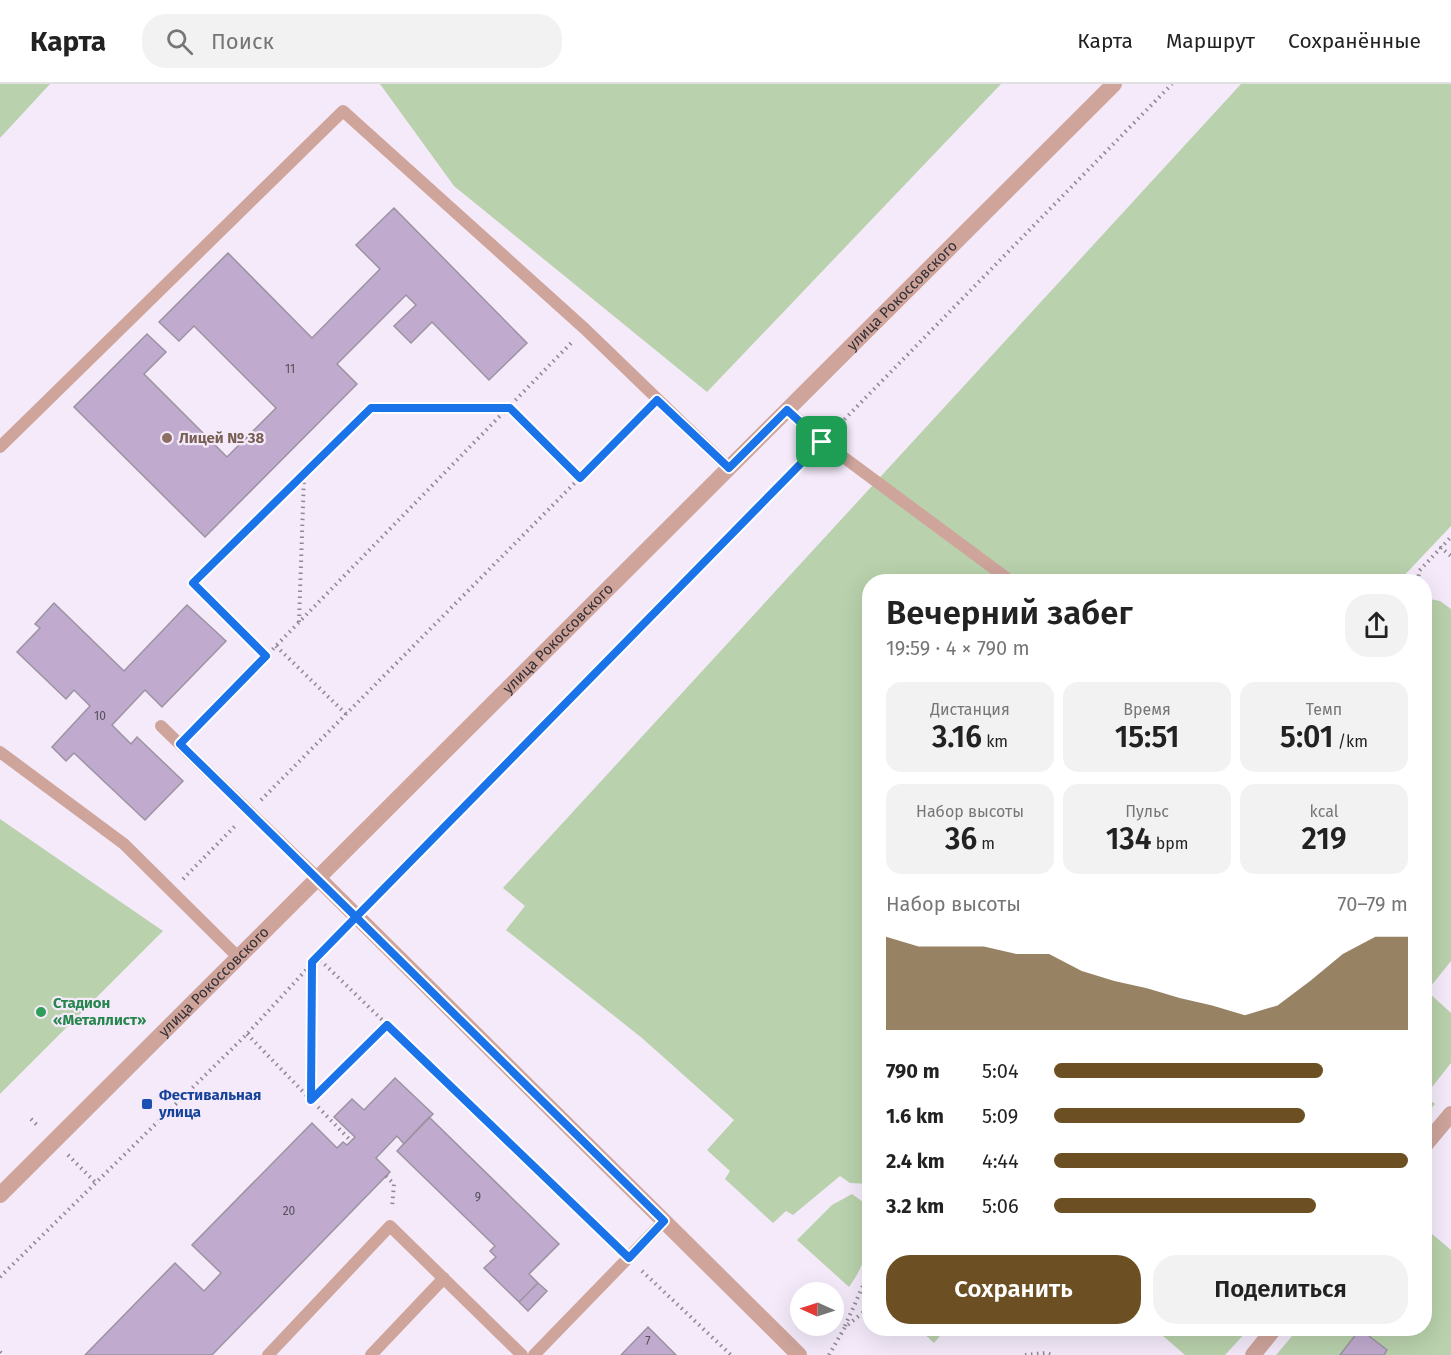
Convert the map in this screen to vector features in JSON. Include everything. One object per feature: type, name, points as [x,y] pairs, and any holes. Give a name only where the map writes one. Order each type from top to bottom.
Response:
[{"type":"street","name":"улица Рокоссовского","points":[[0,1195],[1114,84]]},
{"type":"street","points":[[318,878],[799,1355]]},
{"type":"street","points":[[1432,1137],[1451,1114]]},
{"type":"street","points":[[1253,1355],[1268,1336]]},
{"type":"lane","points":[[0,447],[343,111],[585,329],[729,468]]},
{"type":"lane","points":[[787,410],[822,442],[1001,574]]},
{"type":"lane","points":[[161,726],[318,878]]},
{"type":"lane","points":[[0,752],[123,844],[238,957]]},
{"type":"lane","points":[[534,1355],[664,1221]]},
{"type":"lane","points":[[268,1355],[390,1226],[522,1355]]},
{"type":"lane","points":[[370,1355],[444,1278]]},
{"type":"path","points":[[0,1277],[247,1034],[316,956],[1172,84]]},
{"type":"path","points":[[180,744],[585,329]]},
{"type":"path","points":[[172,890],[657,400]]},
{"type":"path","points":[[266,656],[193,583],[371,408],[510,408],[580,478]]},
{"type":"path","points":[[299,622],[304,476]]},
{"type":"path","points":[[1419,574],[1451,537]]},
{"type":"path","points":[[1440,547],[1451,556]]},
{"type":"path","points":[[276,646],[346,714]]},
{"type":"path","points":[[316,956],[731,1355]]},
{"type":"path","points":[[311,1100],[312,962]]},
{"type":"path","points":[[311,1100],[387,1025]]},
{"type":"path","points":[[247,1034],[351,1141]]},
{"type":"path","points":[[386,1176],[394,1184],[390,1226]]},
{"type":"path","points":[[829,1355],[845,1327],[862,1288]]},
{"type":"path","points":[[845,1327],[862,1313]]},
{"type":"path","points":[[1025,1355],[1046,1353],[1053,1355]]},
{"type":"green space","points":[[0,84],[50,84],[0,138]]},
{"type":"green space","points":[[380,84],[1001,84],[707,392],[454,186]]},
{"type":"green space","points":[[1241,84],[1451,84],[1451,526],[1406,574],[862,574],[862,1184],[850,1183],[840,1176],[793,1215],[786,1211],[773,1223],[725,1179],[730,1171],[707,1150],[734,1120],[642,1038],[506,930],[525,906],[503,888]]},
{"type":"green space","points":[[1432,599],[1440,601],[1451,609],[1451,961],[1432,985]]},
{"type":"green space","name":"Стадион «Металлист»","points":[[0,819],[163,931],[0,1094]]},
{"type":"green space","points":[[1432,996],[1451,1013],[1451,1063],[1432,1087]]},
{"type":"green space","points":[[852,1194],[862,1201],[862,1264],[849,1287],[797,1240],[832,1205]]},
{"type":"green space","points":[[1432,1234],[1451,1250],[1451,1355],[1276,1355],[1292,1336],[1432,1336]]},
{"type":"green space","points":[[926,1336],[940,1336],[934,1343]]},
{"type":"green space","points":[[1163,1336],[1243,1336],[1225,1355],[1185,1355]]},
{"type":"building","points":[[394,208],[527,343],[489,380],[432,322],[411,343],[394,326],[416,305],[406,295],[337,364],[357,384],[205,537],[74,407],[147,334],[166,352],[144,374],[227,457],[276,408],[194,326],[179,341],[159,322],[228,253],[312,338],[380,269],[356,245]]},
{"type":"building","points":[[54,603],[124,671],[187,605],[226,641],[162,707],[145,690],[112,725],[131,744],[137,737],[183,781],[145,820],[74,753],[66,761],[52,747],[90,706],[74,690],[66,699],[17,652],[40,628],[35,624]]},
{"type":"building","points":[[395,1078],[433,1114],[404,1144],[397,1136],[376,1158],[390,1172],[212,1355],[85,1355],[175,1263],[204,1291],[221,1273],[192,1245],[312,1123],[337,1148],[343,1142],[347,1145],[355,1137],[334,1117],[352,1099],[364,1110]]},
{"type":"building","points":[[429,1117],[559,1244],[529,1274],[538,1283],[519,1302],[484,1268],[496,1257],[490,1251],[495,1246],[397,1151]]},
{"type":"building","points":[[538,1283],[547,1291],[528,1311],[519,1302]]},
{"type":"building","points":[[648,1327],[676,1355],[621,1355]]},
{"type":"building","points":[[1355,1336],[1369,1336],[1387,1350],[1384,1355],[1340,1355]]},
{"type":"place","name":"Лицей № 38","points":[[167,438]]},
{"type":"place","name":"Стадион «Металлист»","points":[[41,1012]]},
{"type":"place","name":"Фестивальная улица","points":[[147,1104]]},
{"type":"route","points":[[822,442],[356,917],[664,1221],[629,1258],[387,1025],[311,1100],[312,962],[356,917],[180,744],[266,656],[193,583],[371,408],[510,408],[580,478],[657,400],[729,468],[787,410],[822,442]]}]
